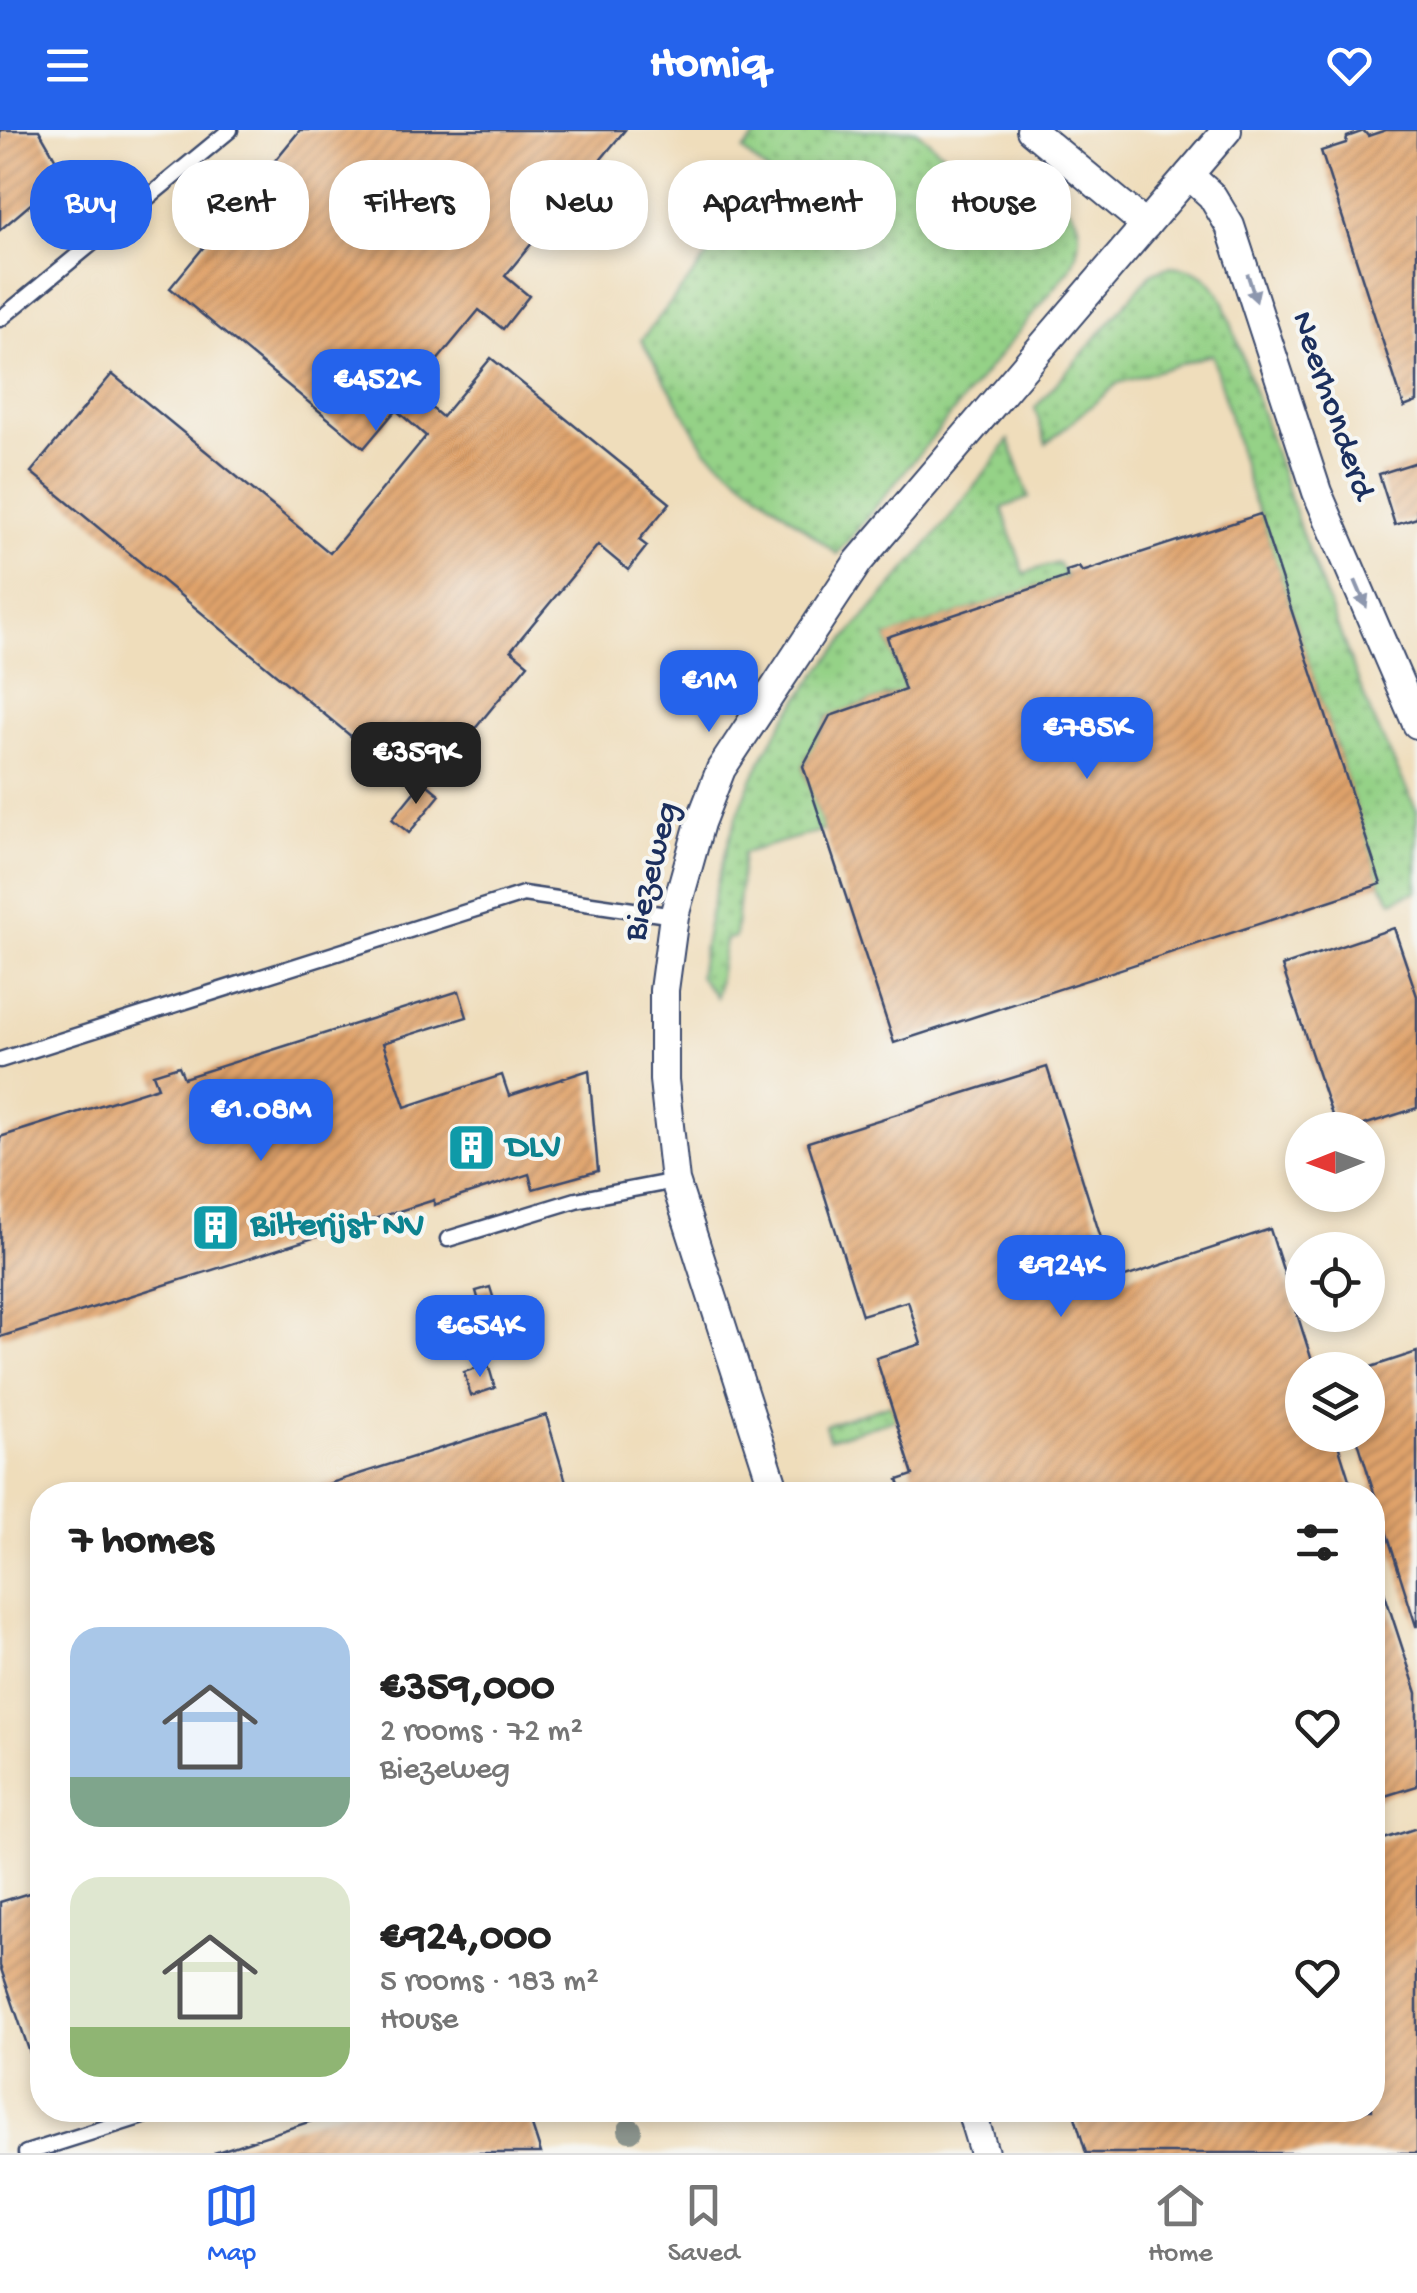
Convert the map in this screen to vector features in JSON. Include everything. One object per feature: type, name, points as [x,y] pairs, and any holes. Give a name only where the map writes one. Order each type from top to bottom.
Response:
[{"type":"street","points":[[1030,130],[1146,224]]},
{"type":"street","name":"Biezeweg","points":[[772,1482],[675,1181],[664,1080],[664,990],[674,916],[700,824],[721,769],[858,562],[1227,130]]},
{"type":"street","name":"Neerhonderd","points":[[1189,174],[1212,196],[1230,226],[1317,492],[1417,724]]},
{"type":"street","points":[[973,2122],[979,2152]]},
{"type":"lane","points":[[0,319],[230,130]]},
{"type":"lane","points":[[0,1060],[522,894],[674,916]]},
{"type":"lane","points":[[448,1239],[576,1200],[675,1181]]},
{"type":"lane","points":[[26,2153],[124,2122]]},
{"type":"green space","points":[[762,130],[916,130],[951,160],[916,160],[916,250],[1071,250],[1071,211],[1079,228],[1070,269],[837,554],[706,450],[641,340],[713,250],[896,250],[896,160],[753,160],[743,151]]},
{"type":"green space","points":[[1171,266],[1204,276],[1224,302],[1302,534],[1371,714],[1417,811],[1417,891],[1392,901],[1381,884],[1253,500],[1212,354],[1118,383],[1046,444],[1035,408],[1152,273]]},
{"type":"green space","points":[[1009,440],[1029,498],[1002,508],[1024,573],[1058,563],[1067,577],[887,637],[905,690],[829,716],[803,766],[824,830],[743,853],[735,937],[725,940],[716,997],[699,976],[709,918],[732,832],[766,751],[814,678],[949,519]]},
{"type":"green space","points":[[891,1404],[896,1419],[829,1439],[825,1425]]},
{"type":"building","points":[[0,130],[39,130],[56,160],[30,160],[30,205],[0,230]]},
{"type":"building","points":[[300,130],[625,130],[600,160],[510,160],[510,250],[526,250],[505,276],[529,296],[503,329],[479,310],[412,391],[442,417],[491,358],[670,503],[639,540],[647,546],[628,570],[598,545],[511,650],[528,664],[451,758],[434,744],[404,780],[31,472],[112,374],[330,553],[426,436],[396,410],[364,448],[170,288],[201,250],[309,250],[309,160],[275,160]]},
{"type":"building","points":[[1386,130],[1417,130],[1417,402],[1404,407],[1321,151],[1346,143],[1347,137],[1364,131],[1368,136]]},
{"type":"building","points":[[1417,462],[1417,518],[1395,525],[1379,474]]},
{"type":"building","points":[[1260,514],[1381,884],[894,1043],[803,766],[830,716],[905,690],[887,637],[1067,577],[1066,571],[1079,567],[1082,572]]},
{"type":"building","points":[[423,781],[440,795],[409,833],[392,819]]},
{"type":"building","points":[[1394,928],[1417,996],[1417,1108],[1385,1118],[1385,1112],[1331,1112],[1282,966]]},
{"type":"building","points":[[459,991],[467,1017],[383,1043],[405,1107],[502,1075],[509,1096],[589,1070],[598,1171],[533,1189],[529,1174],[434,1205],[434,1200],[0,1337],[0,1137],[158,1087],[153,1074],[179,1066],[184,1078]]},
{"type":"building","points":[[1047,1067],[1101,1238],[1091,1242],[1104,1284],[1270,1229],[1285,1276],[1285,1332],[1303,1332],[1309,1352],[1285,1352],[1285,1452],[1340,1452],[1350,1482],[899,1482],[913,1475],[876,1358],[921,1344],[908,1301],[862,1315],[808,1142]]},
{"type":"building","points":[[490,1287],[499,1316],[485,1321],[476,1291]]},
{"type":"building","points":[[1417,1352],[1417,1626],[1385,1527],[1385,1482],[1371,1482],[1361,1452],[1385,1452],[1385,1362]]},
{"type":"building","points":[[488,1364],[495,1388],[471,1396],[464,1372]]},
{"type":"building","points":[[546,1415],[566,1482],[334,1482]]},
{"type":"building","points":[[1385,1595],[1417,1693],[1417,1786],[1385,1796]]},
{"type":"building","points":[[1417,1828],[1417,2153],[1086,2153],[1077,2122],[1385,2122],[1385,1839]]},
{"type":"building","points":[[30,1893],[30,2053],[0,1966],[0,1902]]},
{"type":"building","points":[[308,2122],[531,2122],[541,2153],[214,2153]]},
{"type":"place","name":"DLV","points":[[471,1148]]},
{"type":"place","name":"Bilterijst NV","points":[[216,1227]]}]
